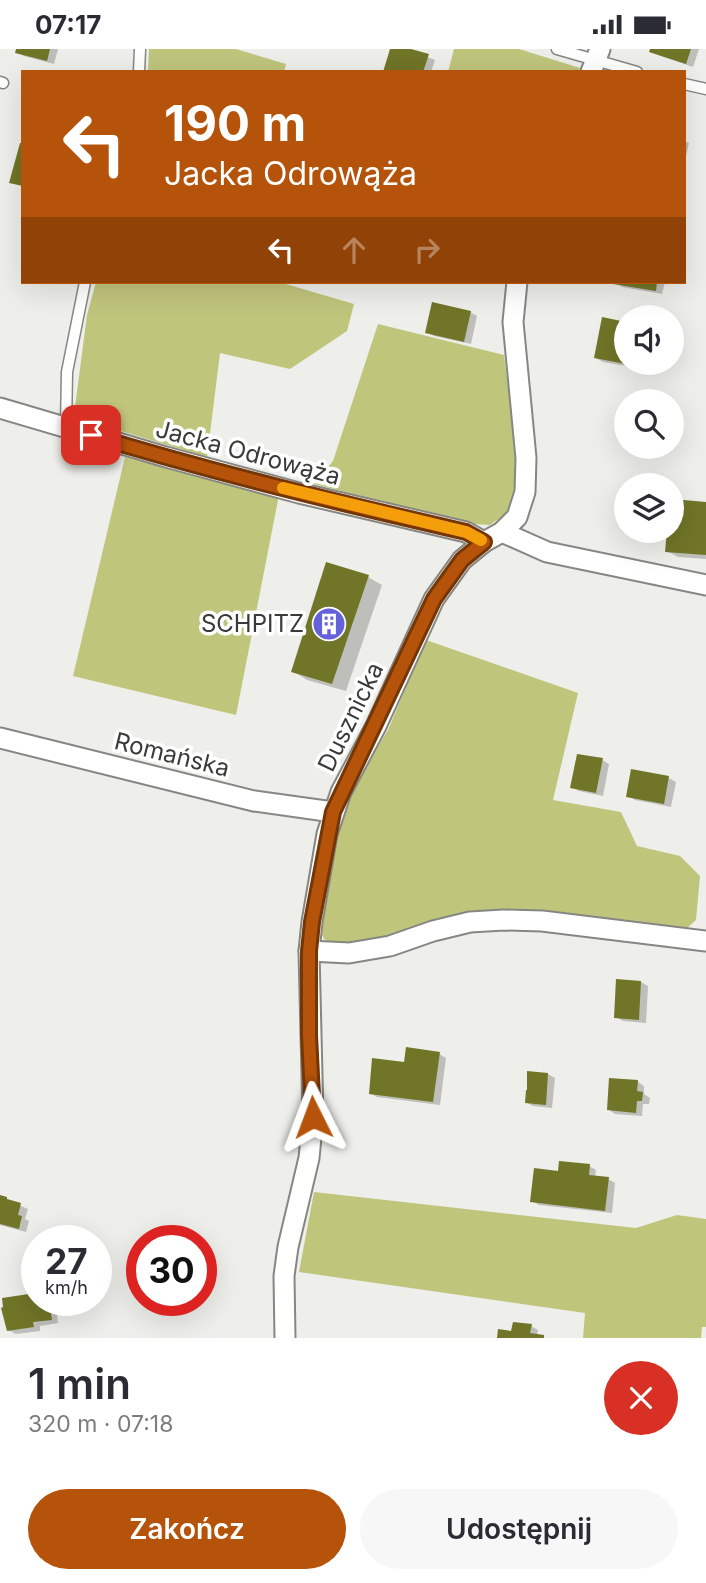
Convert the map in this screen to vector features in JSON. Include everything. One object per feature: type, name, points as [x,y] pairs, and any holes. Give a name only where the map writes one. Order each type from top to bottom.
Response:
[{"type":"street","name":"Dusznicka","points":[[285,1338],[284,1276],[309,1158],[313,1117],[309,951],[314,909],[333,812],[434,599],[462,560],[484,542],[502,532],[517,517],[525,492],[526,458],[513,322],[517,284]]},
{"type":"street","name":"Jacka Odrowąża","points":[[0,408],[299,493],[466,532],[484,542]]},
{"type":"street","points":[[502,532],[547,552],[706,585]]},
{"type":"street","name":"Romańska","points":[[0,738],[254,801],[333,812]]},
{"type":"street","points":[[309,951],[349,953],[390,946],[470,922],[504,920],[542,921],[706,941]]},
{"type":"lane","points":[[139,70],[140,49]]},
{"type":"lane","points":[[557,49],[630,70]]},
{"type":"lane","points":[[686,84],[706,89]]},
{"type":"lane","points":[[66,427],[67,372],[85,284]]},
{"type":"green space","points":[[149,49],[236,49],[286,64],[284,70],[148,70]]},
{"type":"green space","points":[[454,49],[519,49],[580,68],[579,70],[449,70]]},
{"type":"green space","points":[[95,284],[286,284],[354,304],[347,331],[290,369],[220,353],[207,457],[81,419],[75,407],[87,315]]},
{"type":"green space","points":[[378,324],[504,355],[514,436],[515,480],[507,511],[490,525],[472,524],[314,484],[333,461]]},
{"type":"green space","points":[[125,457],[279,495],[236,715],[73,676]]},
{"type":"green space","points":[[426,640],[578,693],[553,800],[621,812],[637,846],[680,856],[700,876],[696,920],[684,931],[535,911],[471,912],[429,922],[395,940],[336,947],[324,939],[317,923],[344,802],[388,730]]},
{"type":"green space","points":[[314,1192],[636,1228],[677,1215],[706,1219],[706,1327],[702,1327],[701,1338],[583,1338],[585,1313],[299,1272]]},
{"type":"building","points":[[16,49],[50,49],[47,61],[15,53]]},
{"type":"building","points":[[390,49],[411,49],[429,54],[424,70],[384,70]]},
{"type":"building","points":[[650,49],[691,49],[686,64],[649,52]]},
{"type":"building","points":[[20,143],[21,143],[21,186],[9,183]]},
{"type":"building","points":[[613,284],[657,284],[656,291]]},
{"type":"building","points":[[432,302],[471,311],[464,342],[425,333]]},
{"type":"building","points":[[602,317],[614,320],[614,362],[594,358]]},
{"type":"building","points":[[684,500],[706,502],[706,555],[665,552],[666,543],[684,543]]},
{"type":"building","name":"SCHPITZ","points":[[326,562],[369,575],[332,684],[291,672]]},
{"type":"building","points":[[577,754],[603,758],[596,793],[570,788]]},
{"type":"building","points":[[631,769],[669,776],[664,804],[626,797]]},
{"type":"building","points":[[616,979],[641,981],[639,1020],[614,1018]]},
{"type":"building","points":[[406,1047],[440,1052],[433,1102],[369,1094],[372,1058],[404,1062]]},
{"type":"building","points":[[527,1071],[548,1073],[546,1105],[525,1103]]},
{"type":"building","points":[[609,1078],[638,1080],[637,1091],[643,1092],[642,1101],[637,1101],[636,1113],[607,1110]]},
{"type":"building","points":[[559,1161],[590,1164],[589,1175],[609,1177],[605,1211],[530,1202],[534,1168],[558,1171]]},
{"type":"building","points":[[0,1195],[21,1203],[19,1229],[0,1224]]},
{"type":"building","points":[[21,1295],[21,1316],[51,1316],[52,1320],[33,1322],[34,1327],[7,1331],[1,1308],[2,1298]]},
{"type":"building","points":[[513,1322],[532,1324],[530,1333],[544,1335],[544,1338],[497,1338],[498,1329],[511,1331]]},
{"type":"slow traffic","points":[[283,488],[466,532],[481,540]]},
{"type":"place","name":"SCHPITZ","points":[[329,624]]},
{"type":"route","points":[[91,435],[299,493],[466,532],[484,542],[462,560],[434,599],[333,812],[327,834],[309,951],[313,1117]]}]
